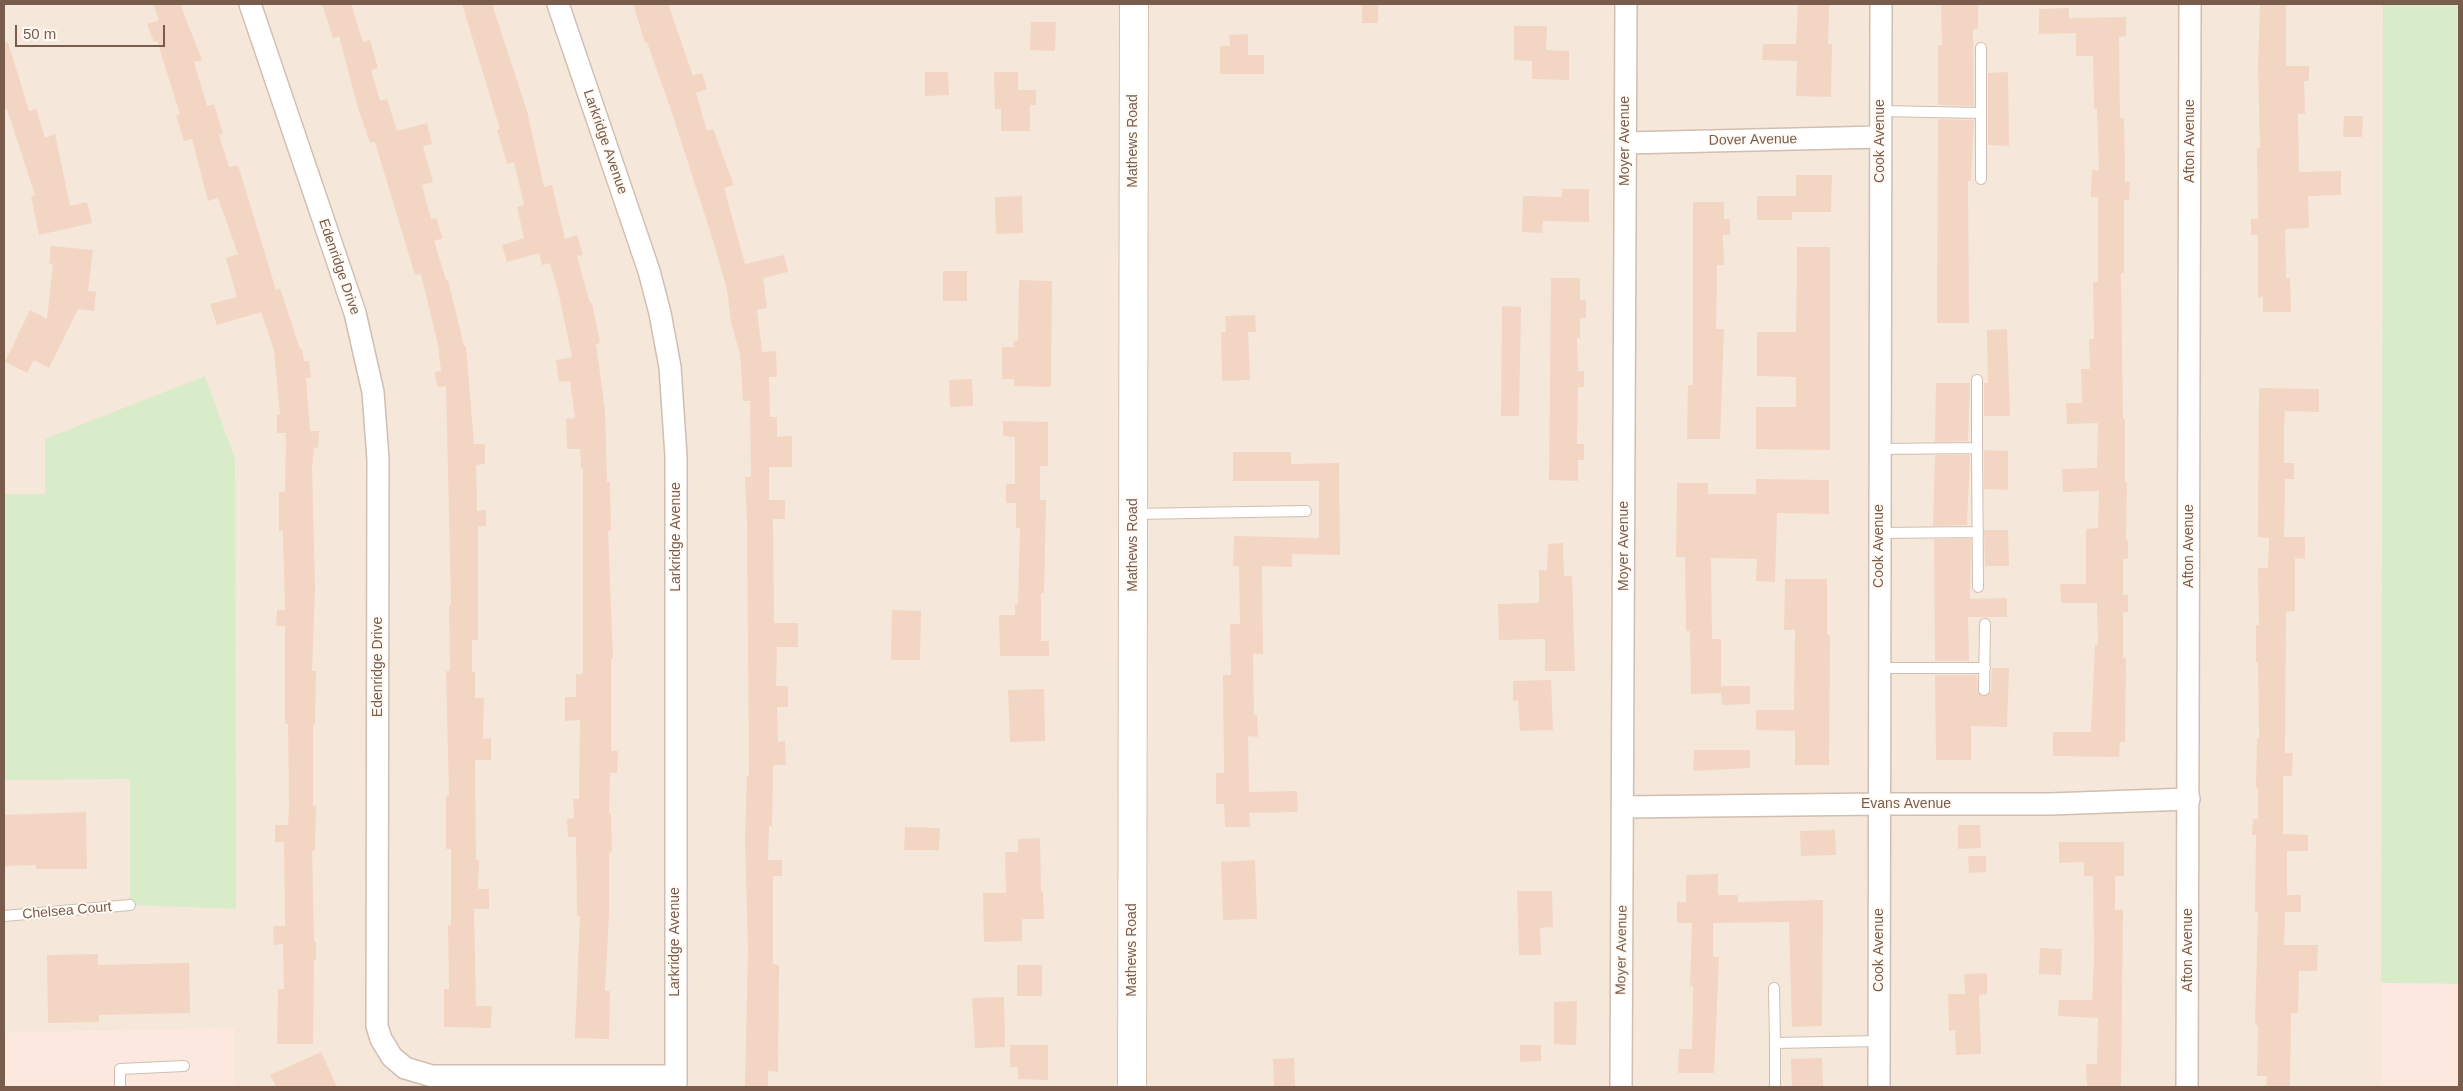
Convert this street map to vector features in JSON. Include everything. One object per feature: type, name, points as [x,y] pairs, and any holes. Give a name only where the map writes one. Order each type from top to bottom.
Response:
[{"type":"street","name":"Edenridge Drive","points":[[250,4],[355,313],[373,392],[378,459],[377,1026],[381,1039],[392,1057],[405,1068],[432,1076],[676,1082]]},
{"type":"street","name":"Larkridge Avenue","points":[[558,4],[649,271],[660,313],[670,367],[676,456],[676,1082]]},
{"type":"street","name":"Mathews Road","points":[[1132,1087],[1134,4]]},
{"type":"street","name":"Moyer Avenue","points":[[1621,1087],[1626,4]]},
{"type":"street","name":"Cook Avenue","points":[[1879,1087],[1878,668],[1881,4]]},
{"type":"street","name":"Afton Avenue","points":[[2188,1087],[2190,4]]},
{"type":"street","name":"Dover Avenue","points":[[1626,143],[1880,137]]},
{"type":"street","name":"Evans Avenue","points":[[1623,807],[2050,804],[2189,799]]},
{"type":"lane","points":[[1981,48],[1981,179]]},
{"type":"lane","points":[[1880,111],[1982,113]]},
{"type":"lane","points":[[1977,380],[1978,587]]},
{"type":"lane","points":[[1879,449],[1977,448]]},
{"type":"lane","points":[[1133,514],[1306,511]]},
{"type":"lane","points":[[1879,533],[1978,532]]},
{"type":"lane","points":[[1984,690],[1985,624]]},
{"type":"lane","points":[[1878,668],[1985,668]]},
{"type":"lane","name":"Chelsea Court","points":[[4,916],[130,905]]},
{"type":"lane","points":[[1774,988],[1775,1087]]},
{"type":"lane","points":[[1775,1043],[1879,1041]]},
{"type":"lane","points":[[120,1087],[120,1069],[184,1066]]},
{"type":"shaded area","points":[[4,4],[2459,4],[2384,154],[2381,1087],[235,1087],[235,1029],[4,1033]]},
{"type":"shaded area","points":[[2381,983],[2459,984],[2459,1087],[2381,1087]]},
{"type":"shaded area","points":[[235,1029],[235,1087],[4,1087],[4,1033]]},
{"type":"green space","points":[[2383,4],[2459,4],[2459,984],[2381,983]]},
{"type":"green space","points":[[205,376],[235,459],[236,909],[130,905],[130,779],[4,780],[4,494],[45,494],[45,439]]},
{"type":"building","points":[[153,4],[180,4],[202,60],[194,62],[207,106],[214,104],[223,133],[219,135],[229,167],[238,165],[276,290],[280,288],[300,349],[302,349],[304,361],[309,361],[311,378],[306,378],[310,431],[319,431],[318,448],[314,447],[312,469],[315,588],[312,671],[316,671],[315,725],[313,725],[313,806],[316,806],[315,851],[312,851],[316,960],[314,960],[313,1044],[277,1044],[278,989],[284,989],[283,944],[274,945],[273,926],[285,926],[284,842],[275,842],[275,825],[288,825],[289,805],[288,724],[285,724],[285,626],[276,626],[277,610],[285,610],[283,531],[279,531],[279,492],[285,492],[286,433],[277,433],[277,415],[280,415],[274,350],[261,312],[217,325],[210,304],[237,297],[226,258],[238,254],[218,198],[208,201],[192,139],[184,141],[176,115],[180,114],[157,41],[154,42],[147,24],[159,20]]},
{"type":"building","points":[[322,4],[351,4],[363,42],[370,40],[378,68],[371,70],[380,101],[387,99],[397,131],[427,123],[432,144],[423,146],[433,182],[422,185],[431,219],[436,218],[443,238],[434,241],[446,280],[448,280],[464,346],[466,346],[474,444],[485,444],[485,464],[476,465],[477,511],[486,510],[486,526],[478,526],[478,640],[472,640],[472,672],[475,672],[475,698],[484,698],[483,739],[491,738],[491,760],[475,760],[476,860],[479,860],[478,889],[489,889],[489,909],[474,909],[476,1006],[492,1006],[491,1028],[444,1027],[444,989],[449,989],[448,925],[451,925],[451,849],[446,849],[446,796],[449,796],[446,671],[450,671],[449,605],[451,605],[446,386],[437,387],[435,372],[441,371],[438,345],[421,274],[415,275],[375,142],[370,143],[358,108],[339,36],[333,38]]},
{"type":"building","points":[[462,4],[492,4],[527,111],[544,187],[552,185],[565,239],[577,235],[583,255],[577,256],[590,303],[592,303],[600,343],[596,344],[605,410],[607,482],[610,482],[611,531],[608,531],[613,659],[611,659],[611,751],[618,751],[617,773],[610,773],[609,813],[611,813],[612,852],[609,853],[609,915],[605,991],[610,991],[609,1039],[575,1038],[580,916],[577,916],[576,837],[568,837],[567,819],[574,818],[573,799],[579,799],[580,720],[565,721],[565,697],[576,697],[576,674],[583,674],[583,468],[581,468],[580,449],[567,449],[566,419],[575,418],[570,381],[559,382],[556,360],[572,357],[550,263],[542,265],[539,253],[507,262],[502,245],[524,238],[517,207],[524,205],[514,162],[507,164],[497,129],[500,129]]},
{"type":"building","points":[[633,4],[668,4],[693,76],[702,73],[707,89],[696,93],[707,131],[713,129],[734,185],[724,188],[745,264],[784,255],[788,272],[763,278],[767,308],[757,310],[762,352],[776,351],[777,377],[769,377],[770,417],[777,417],[777,437],[792,436],[792,467],[769,467],[769,500],[785,500],[785,519],[773,519],[774,623],[798,623],[798,647],[777,647],[776,686],[788,686],[788,707],[777,707],[778,742],[785,741],[786,765],[773,765],[772,826],[769,826],[768,860],[782,860],[782,876],[773,876],[773,964],[779,965],[778,1072],[768,1071],[768,1087],[745,1087],[748,950],[745,839],[747,776],[749,776],[745,477],[751,477],[750,401],[743,401],[740,354],[731,322],[727,289],[711,234],[672,113],[647,42],[645,43]]},
{"type":"building","points":[[1362,4],[1378,4],[1378,23],[1362,23]]},
{"type":"building","points":[[1798,4],[1829,4],[1828,44],[1832,44],[1831,97],[1796,96],[1797,61],[1762,60],[1763,44],[1796,44]]},
{"type":"building","points":[[1941,4],[1978,4],[1978,29],[1973,29],[1974,106],[1938,105],[1938,45],[1942,45]]},
{"type":"building","points":[[2260,4],[2286,4],[2286,66],[2309,66],[2309,81],[2304,81],[2305,114],[2298,114],[2299,172],[2341,171],[2341,195],[2308,196],[2309,228],[2285,229],[2286,278],[2290,278],[2291,312],[2263,312],[2263,297],[2258,298],[2258,235],[2251,235],[2251,219],[2258,219],[2257,148],[2260,148],[2258,66]]},
{"type":"building","points":[[2069,8],[2069,18],[2126,17],[2126,36],[2119,37],[2120,118],[2124,118],[2125,182],[2130,182],[2129,200],[2124,200],[2124,273],[2121,273],[2123,419],[2125,419],[2125,482],[2127,482],[2126,540],[2128,540],[2128,559],[2123,559],[2123,595],[2128,595],[2128,612],[2123,612],[2123,658],[2126,658],[2125,742],[2120,742],[2119,757],[2053,756],[2053,732],[2091,732],[2095,645],[2098,645],[2097,603],[2061,603],[2060,584],[2086,584],[2086,529],[2098,528],[2099,491],[2063,492],[2062,469],[2097,468],[2098,423],[2067,424],[2066,403],[2082,403],[2081,369],[2090,369],[2089,339],[2094,339],[2093,282],[2098,282],[2098,197],[2091,197],[2092,170],[2099,170],[2097,109],[2094,109],[2093,56],[2076,56],[2076,33],[2039,34],[2039,9]]},
{"type":"building","points":[[1031,22],[1056,22],[1055,51],[1030,50]]},
{"type":"building","points":[[1514,26],[1547,26],[1546,50],[1569,51],[1569,80],[1532,79],[1532,61],[1514,60]]},
{"type":"building","points":[[1248,34],[1248,55],[1264,55],[1264,74],[1220,74],[1220,46],[1230,46],[1229,35]]},
{"type":"building","points":[[8,42],[29,111],[36,109],[45,138],[55,134],[70,206],[87,202],[92,223],[39,235],[31,196],[35,195],[7,109],[4,110],[4,43]]},
{"type":"building","points":[[925,72],[948,72],[949,95],[925,96]]},
{"type":"building","points":[[994,72],[1018,72],[1018,90],[1036,90],[1036,105],[1030,105],[1030,131],[1001,131],[1001,109],[995,109]]},
{"type":"building","points":[[2008,72],[2009,146],[1988,145],[1988,73]]},
{"type":"building","points":[[2344,116],[2363,116],[2362,137],[2343,137]]},
{"type":"building","points":[[1938,119],[1974,120],[1971,181],[1968,181],[1969,323],[1937,323]]},
{"type":"building","points":[[1796,175],[1832,175],[1831,212],[1792,212],[1792,220],[1757,220],[1757,196],[1796,196]]},
{"type":"building","points":[[1562,189],[1589,189],[1589,222],[1543,221],[1542,233],[1522,232],[1523,196],[1562,197]]},
{"type":"building","points":[[1022,196],[1023,233],[996,234],[995,197]]},
{"type":"building","points":[[1693,202],[1724,202],[1724,219],[1730,219],[1730,235],[1723,235],[1724,265],[1717,265],[1716,329],[1724,329],[1720,439],[1687,439],[1688,385],[1693,385]]},
{"type":"building","points":[[51,246],[93,250],[88,291],[96,292],[94,311],[78,309],[49,368],[34,360],[27,373],[5,362],[30,310],[47,319],[53,264],[49,264]]},
{"type":"building","points":[[1797,247],[1830,247],[1830,450],[1756,449],[1756,407],[1796,407],[1796,377],[1757,376],[1757,332],[1796,332]]},
{"type":"building","points":[[943,271],[967,271],[967,301],[943,301]]},
{"type":"building","points":[[1551,278],[1580,278],[1580,300],[1586,300],[1586,318],[1580,318],[1580,338],[1577,338],[1578,371],[1584,371],[1584,387],[1578,387],[1577,444],[1584,444],[1584,460],[1578,460],[1578,481],[1549,480]]},
{"type":"building","points":[[1019,280],[1052,281],[1051,387],[1014,386],[1014,379],[1002,379],[1002,347],[1014,347],[1014,341],[1018,341]]},
{"type":"building","points":[[1502,306],[1521,307],[1519,416],[1501,416]]},
{"type":"building","points":[[1255,315],[1256,332],[1248,332],[1250,380],[1222,381],[1221,332],[1226,332],[1225,316]]},
{"type":"building","points":[[2007,329],[2010,416],[1984,416],[1984,383],[1988,383],[1987,330]]},
{"type":"building","points":[[972,379],[973,406],[950,407],[949,380]]},
{"type":"building","points":[[1936,383],[1970,383],[1968,441],[1935,442]]},
{"type":"building","points":[[2259,388],[2319,389],[2319,412],[2285,411],[2284,428],[2284,463],[2294,463],[2294,479],[2285,479],[2284,537],[2305,537],[2305,559],[2295,558],[2295,611],[2286,612],[2285,753],[2293,753],[2292,776],[2283,776],[2283,834],[2308,835],[2308,851],[2287,851],[2287,895],[2301,895],[2301,912],[2285,912],[2284,945],[2318,945],[2317,971],[2299,971],[2298,1013],[2291,1013],[2290,1087],[2266,1087],[2267,1076],[2257,1076],[2258,1025],[2255,1025],[2258,912],[2255,912],[2256,835],[2252,835],[2253,819],[2258,819],[2258,788],[2256,788],[2257,738],[2259,738],[2256,625],[2259,625],[2258,568],[2268,568],[2269,538],[2258,537]]},
{"type":"building","points":[[1003,421],[1048,422],[1048,466],[1040,466],[1040,500],[1046,500],[1044,593],[1041,593],[1041,641],[1049,641],[1049,656],[1000,656],[999,615],[1015,615],[1015,604],[1018,604],[1020,528],[1016,528],[1016,503],[1006,503],[1006,484],[1015,484],[1015,437],[1003,436]]},
{"type":"building","points":[[1984,450],[2008,451],[2008,490],[1984,489]]},
{"type":"building","points":[[1233,452],[1291,452],[1291,464],[1339,463],[1340,555],[1292,554],[1292,567],[1262,566],[1263,654],[1253,654],[1254,715],[1257,715],[1258,737],[1248,736],[1249,792],[1297,791],[1298,812],[1249,813],[1250,827],[1225,827],[1224,804],[1216,804],[1216,773],[1224,773],[1223,675],[1231,675],[1230,624],[1240,624],[1239,566],[1233,566],[1234,536],[1319,538],[1319,481],[1233,481]]},
{"type":"building","points":[[1935,455],[1970,455],[1967,525],[1933,526]]},
{"type":"building","points":[[1756,479],[1829,480],[1829,514],[1777,513],[1775,582],[1756,581],[1757,559],[1711,558],[1712,639],[1721,639],[1721,686],[1750,686],[1750,704],[1722,705],[1721,693],[1691,694],[1690,631],[1686,631],[1685,557],[1676,557],[1677,483],[1708,483],[1708,494],[1756,494]]},
{"type":"building","points":[[1984,530],[2008,530],[2009,566],[1985,566]]},
{"type":"building","points":[[1934,539],[1971,539],[1970,599],[2007,598],[2007,617],[1968,617],[1969,661],[1935,661]]},
{"type":"building","points":[[1563,543],[1564,576],[1572,576],[1575,671],[1545,671],[1545,639],[1499,640],[1498,604],[1539,603],[1539,570],[1547,570],[1548,544]]},
{"type":"building","points":[[1785,579],[1827,579],[1827,635],[1830,635],[1829,765],[1795,765],[1795,731],[1756,730],[1756,710],[1794,710],[1795,630],[1784,630]]},
{"type":"building","points":[[892,610],[921,611],[920,660],[891,660]]},
{"type":"building","points":[[1992,668],[2009,668],[2007,727],[1971,726],[1971,760],[1936,760],[1935,675],[1977,675],[1978,693],[1984,697],[1991,691]]},
{"type":"building","points":[[1551,680],[1553,730],[1520,731],[1518,700],[1513,701],[1513,681]]},
{"type":"building","points":[[1044,689],[1045,741],[1010,742],[1008,690]]},
{"type":"building","points":[[1694,750],[1750,750],[1750,768],[1693,771]]},
{"type":"building","points":[[86,812],[87,869],[36,869],[36,865],[4,866],[4,815]]},
{"type":"building","points":[[1958,825],[1980,825],[1981,848],[1958,849]]},
{"type":"building","points":[[905,827],[940,828],[939,850],[904,850]]},
{"type":"building","points":[[1835,830],[1836,855],[1801,856],[1800,831]]},
{"type":"building","points":[[1040,838],[1041,892],[1043,892],[1044,919],[1022,919],[1022,941],[984,942],[983,893],[1006,893],[1005,852],[1018,852],[1018,839]]},
{"type":"building","points":[[2059,842],[2124,842],[2124,876],[2115,876],[2115,910],[2123,910],[2121,1087],[2087,1087],[2086,1064],[2097,1064],[2098,1018],[2058,1016],[2059,1000],[2092,1000],[2094,958],[2093,876],[2084,876],[2084,862],[2059,863]]},
{"type":"building","points":[[1968,856],[1986,856],[1986,872],[1969,873]]},
{"type":"building","points":[[1255,860],[1257,919],[1223,920],[1221,862]]},
{"type":"building","points":[[1718,874],[1718,895],[1738,895],[1738,902],[1823,900],[1822,1026],[1792,1027],[1789,922],[1713,923],[1713,957],[1719,957],[1714,1073],[1678,1073],[1679,1049],[1692,1049],[1693,986],[1690,986],[1692,923],[1677,923],[1677,902],[1686,902],[1686,875]]},
{"type":"building","points":[[1517,891],[1552,891],[1553,927],[1540,928],[1541,955],[1519,955]]},
{"type":"building","points":[[2040,948],[2062,949],[2061,975],[2039,974]]},
{"type":"building","points":[[98,954],[98,965],[189,963],[190,1013],[99,1015],[99,1022],[48,1023],[47,955]]},
{"type":"building","points":[[1017,965],[1042,965],[1042,996],[1017,996]]},
{"type":"building","points":[[1987,973],[1987,994],[1979,995],[1981,1054],[1956,1055],[1955,1030],[1949,1031],[1948,994],[1965,994],[1964,974]]},
{"type":"building","points":[[1004,997],[1005,1047],[975,1048],[972,998]]},
{"type":"building","points":[[1577,1001],[1576,1045],[1554,1044],[1554,1002]]},
{"type":"building","points":[[1010,1045],[1048,1045],[1048,1080],[1018,1079],[1018,1067],[1010,1067]]},
{"type":"building","points":[[1520,1045],[1541,1045],[1541,1061],[1520,1062]]},
{"type":"building","points":[[321,1052],[337,1087],[276,1087],[270,1075]]},
{"type":"building","points":[[1294,1058],[1295,1087],[1274,1087],[1273,1059]]},
{"type":"building","points":[[1822,1058],[1823,1087],[1792,1087],[1791,1059]]}]
